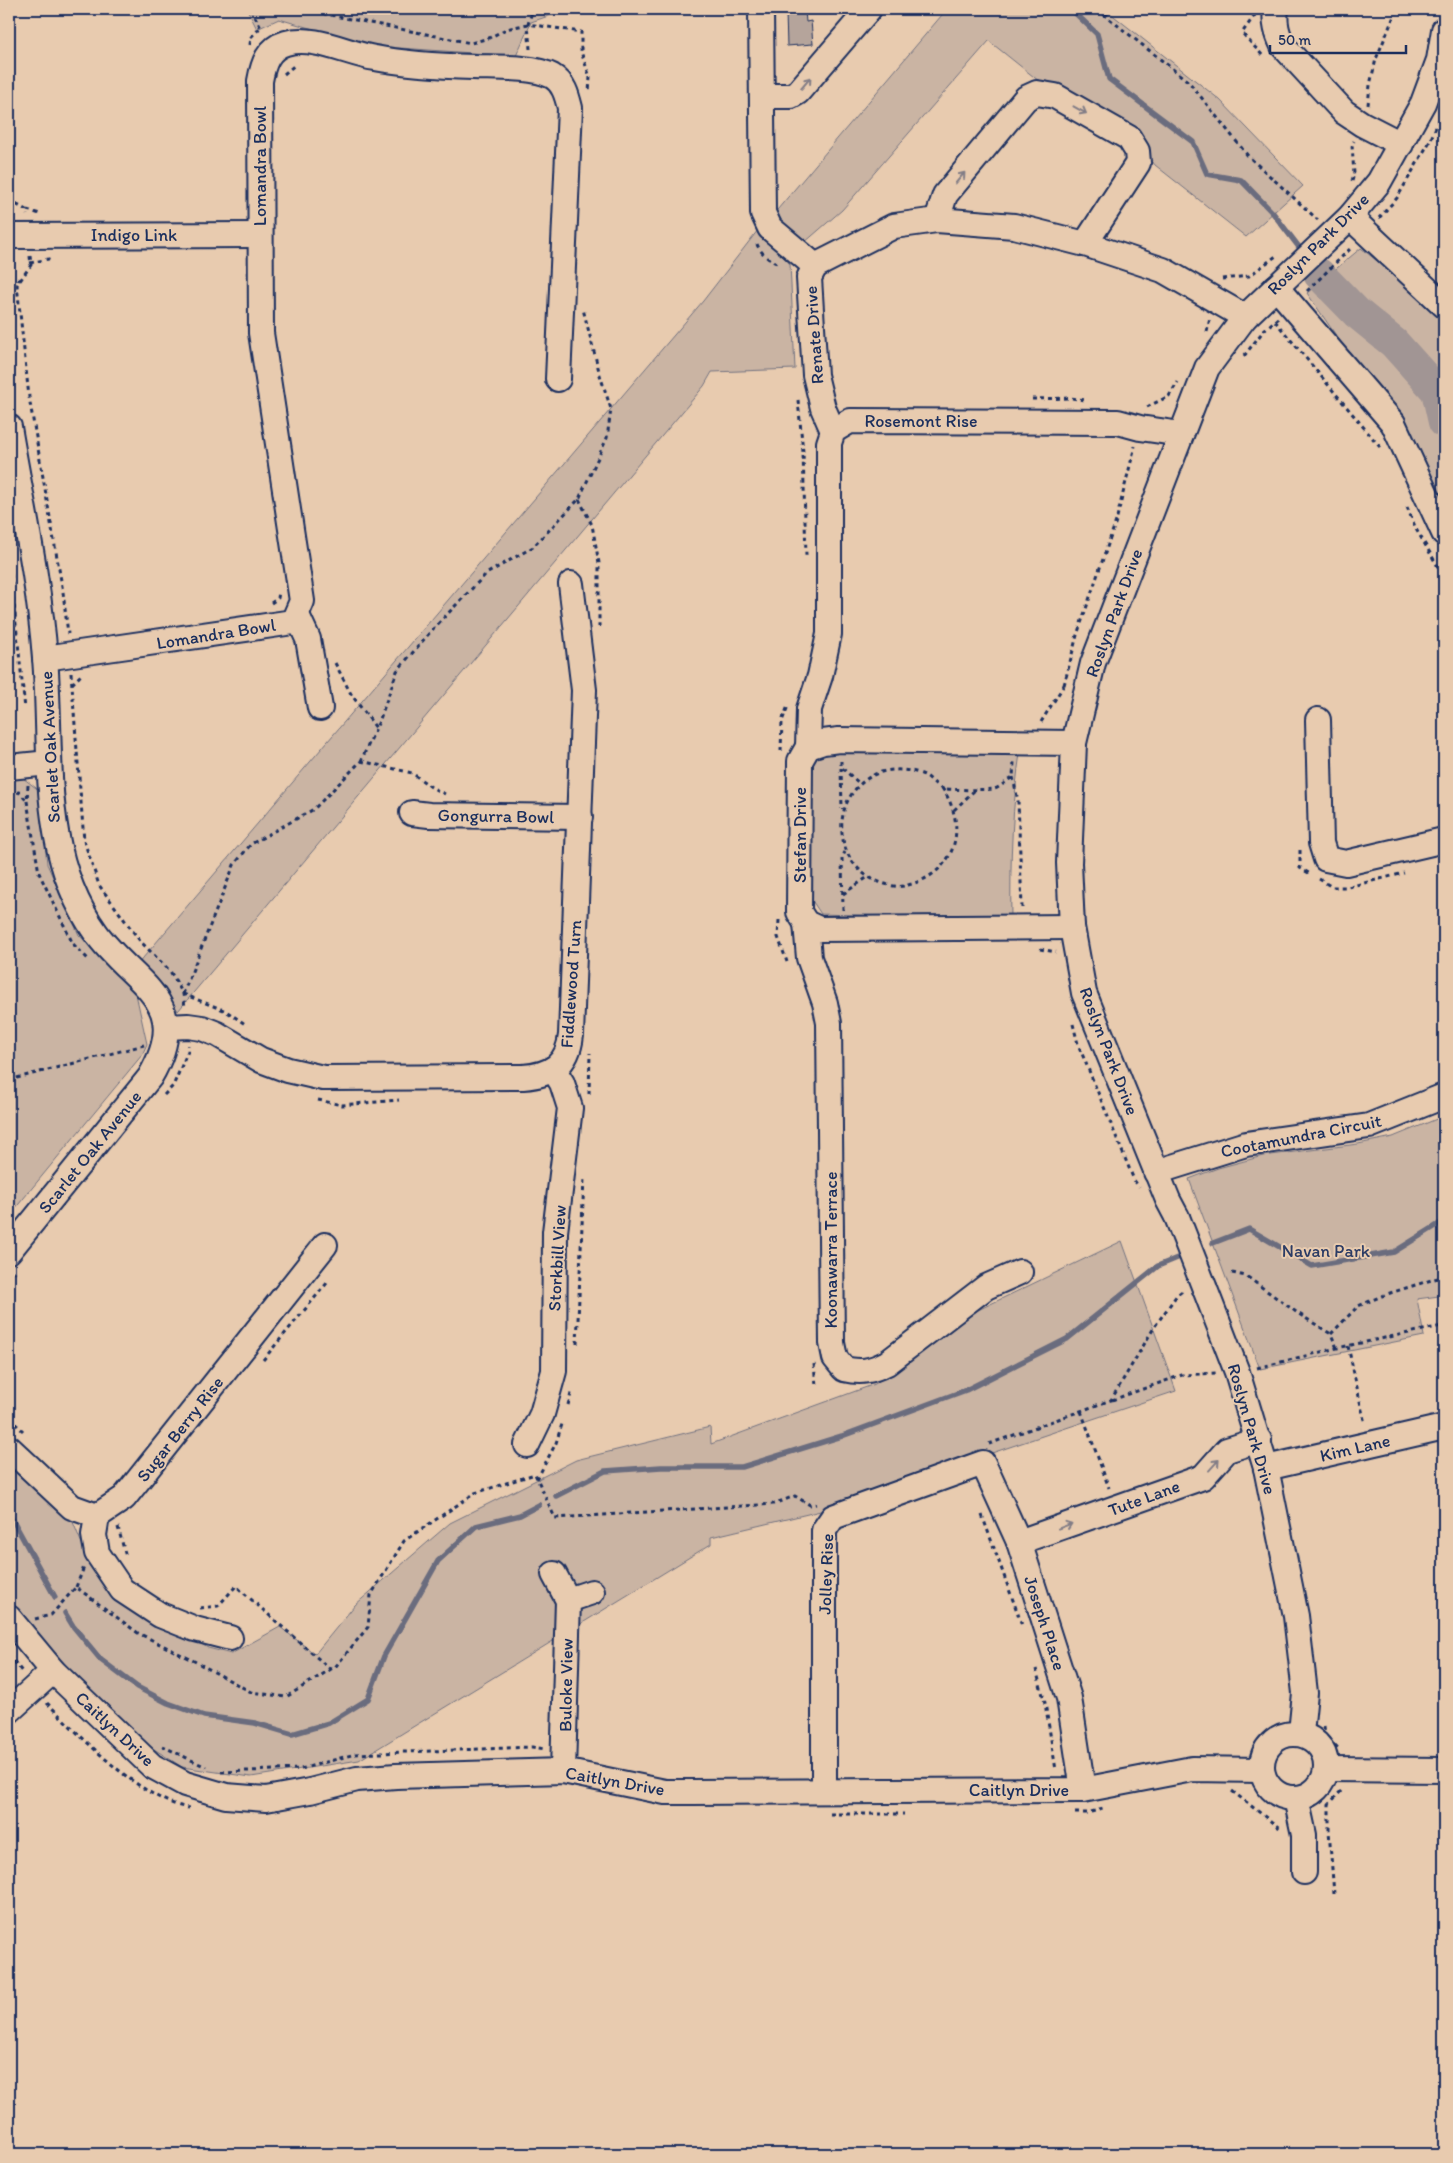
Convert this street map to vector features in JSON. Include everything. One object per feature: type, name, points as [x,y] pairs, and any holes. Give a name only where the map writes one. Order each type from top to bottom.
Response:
[{"type":"street","points":[[761,9],[763,213],[770,228],[815,266],[894,226],[937,220],[1014,226],[1085,244],[1163,270],[1245,317]]},
{"type":"street","points":[[763,96],[791,96],[798,92],[869,9]]},
{"type":"street","points":[[1276,9],[1274,17],[1277,33],[1283,46],[1344,112],[1362,124],[1401,144]]},
{"type":"street","name":"Roslyn Park Drive","points":[[1301,1734],[1305,1693],[1296,1616],[1246,1370],[1204,1289],[1177,1217],[1156,1172],[1084,993],[1072,927],[1069,862],[1074,743],[1093,663],[1207,368],[1245,317],[1350,217],[1379,182],[1423,103],[1441,60],[1444,30]]},
{"type":"street","name":"Lomandra Bowl","points":[[45,658],[70,656],[294,622],[302,601],[261,333],[260,81],[266,59],[275,47],[287,42],[315,43],[375,58],[452,66],[531,71],[552,76],[560,83],[567,94],[570,108],[558,379]]},
{"type":"street","points":[[937,220],[945,195],[1026,98],[1037,93],[1055,96],[1129,138],[1137,151],[1138,162],[1085,244]]},
{"type":"street","points":[[1350,217],[1444,305]]},
{"type":"street","name":"Indigo Link","points":[[18,236],[260,235]]},
{"type":"street","name":"Renate Drive","points":[[815,266],[810,278],[815,375],[810,403],[832,431]]},
{"type":"street","points":[[1276,287],[1283,313],[1393,423],[1444,533]]},
{"type":"street","name":"Rosemont Rise","points":[[832,431],[850,421],[1118,422],[1144,414],[1181,434]]},
{"type":"street","name":"Scarlet Oak Avenue","points":[[9,427],[14,487],[32,550],[45,658],[50,799],[56,839],[72,888],[95,931],[109,949],[153,991],[164,1013],[166,1027],[163,1052],[150,1077],[9,1251]]},
{"type":"street","points":[[832,431],[829,443],[829,634],[820,676],[809,709],[808,747],[823,742],[839,740],[1074,743]]},
{"type":"street","name":"Fiddlewood Turn","points":[[166,1027],[188,1026],[202,1028],[217,1034],[261,1060],[288,1070],[323,1078],[516,1078],[536,1076],[553,1069],[566,1056],[570,1047],[584,690],[571,584]]},
{"type":"street","points":[[296,615],[308,639],[320,708]]},
{"type":"street","points":[[1318,720],[1321,844],[1326,859],[1346,864],[1444,840]]},
{"type":"street","name":"Stefan Drive","points":[[806,923],[799,912],[800,761],[808,747]]},
{"type":"street","points":[[9,768],[49,762]]},
{"type":"street","name":"Gongurra Bowl","points":[[412,813],[429,815],[580,817]]},
{"type":"street","points":[[806,923],[819,929],[1072,927]]},
{"type":"street","name":"Koonawarra Terrace","points":[[806,923],[809,958],[825,1004],[829,1022],[832,1344],[835,1358],[844,1369],[858,1372],[870,1371],[886,1364],[986,1287],[1020,1272]]},
{"type":"street","name":"Storkbill View","points":[[527,1445],[542,1414],[554,1372],[555,1232],[570,1108],[562,1084],[553,1069]]},
{"type":"street","name":"Cootamundra Circuit","points":[[1156,1172],[1246,1144],[1369,1126],[1444,1096]]},
{"type":"street","name":"Sugar Berry Rise","points":[[102,1513],[124,1498],[326,1245]]},
{"type":"street","name":"Kim Lane","points":[[1266,1468],[1444,1427]]},
{"type":"street","name":"Tute Lane","points":[[1019,1542],[1203,1477],[1227,1450],[1259,1440]]},
{"type":"street","points":[[9,1448],[72,1507],[102,1513],[94,1535],[97,1553],[122,1590],[160,1615],[195,1629],[230,1638]]},
{"type":"street","name":"Joseph Place","points":[[972,1464],[1019,1542],[1069,1698],[1081,1781]]},
{"type":"street","name":"Jolley Rise","points":[[824,1791],[824,1530],[833,1517],[972,1464]]},
{"type":"street","name":"Buloke View","points":[[554,1574],[568,1600],[564,1761]]},
{"type":"street","points":[[568,1600],[592,1592]]},
{"type":"street","name":"Caitlyn Drive","points":[[9,1618],[53,1671],[152,1766],[186,1784],[226,1796],[266,1799],[310,1791],[357,1779],[564,1761],[665,1792],[824,1791],[1081,1781],[1192,1769],[1230,1779],[1261,1770]]},
{"type":"street","points":[[9,1711],[53,1671]]},
{"type":"street","points":[[1284,1734],[1301,1734],[1311,1738],[1320,1746],[1325,1756],[1326,1770],[1323,1780],[1316,1790],[1307,1796],[1285,1797],[1274,1792],[1266,1784],[1261,1770],[1264,1753],[1274,1740],[1284,1734]]},
{"type":"street","points":[[1326,1770],[1444,1770]]},
{"type":"street","points":[[1296,1798],[1304,1835],[1304,1872]]},
{"type":"path","points":[[251,9],[261,27]]},
{"type":"path","points":[[316,9],[325,14],[471,43],[489,38],[506,29],[528,24]]},
{"type":"path","points":[[531,71],[528,24],[533,9]]},
{"type":"path","points":[[1097,9],[1188,82],[1248,156],[1324,241]]},
{"type":"path","points":[[1105,16],[1113,9]]},
{"type":"path","points":[[281,77],[294,64],[303,62]]},
{"type":"path","points":[[9,118],[10,189],[14,203],[26,210],[18,236],[30,263]]},
{"type":"path","points":[[756,238],[758,248],[775,263],[782,264]]},
{"type":"path","points":[[1313,285],[1347,251]]},
{"type":"path","points":[[56,257],[30,263],[17,286],[29,398],[63,592],[70,656],[84,841],[99,885],[140,942],[170,971],[183,994],[226,1011],[247,1026]]},
{"type":"path","points":[[9,278],[21,280]]},
{"type":"path","points":[[1242,358],[1264,330],[1283,313],[1384,451]]},
{"type":"path","points":[[1040,724],[1064,685],[1077,635],[1116,521],[1144,414],[1169,396],[1179,380]]},
{"type":"path","points":[[798,395],[810,403],[803,452],[807,565]]},
{"type":"path","points":[[1031,399],[1071,398],[1089,400]]},
{"type":"path","points":[[183,994],[234,865],[251,844],[314,809],[361,761],[376,728],[397,671],[432,630],[486,574],[534,547],[579,499],[607,438],[611,409]]},
{"type":"path","points":[[1405,503],[1416,529],[1444,577]]},
{"type":"path","points":[[265,608],[278,598],[281,584]]},
{"type":"path","points":[[331,656],[351,694],[376,728]]},
{"type":"path","points":[[1064,685],[1088,683]]},
{"type":"path","points":[[781,760],[782,721],[788,704]]},
{"type":"path","points":[[782,721],[809,722]]},
{"type":"path","points":[[1017,742],[1013,777],[1018,801],[1023,926]]},
{"type":"path","points":[[361,761],[412,773],[431,787],[447,795]]},
{"type":"path","points":[[841,767],[841,833],[845,852],[857,868],[868,877],[892,886],[906,886],[926,880],[935,874],[949,858],[953,849],[957,829],[954,810],[942,788],[914,771],[894,770],[878,773],[860,784],[848,800],[842,813]]},
{"type":"path","points":[[942,788],[996,789],[1013,777]]},
{"type":"path","points":[[954,810],[976,789]]},
{"type":"path","points":[[9,793],[20,792],[27,801]]},
{"type":"path","points":[[843,928],[842,858],[845,852]]},
{"type":"path","points":[[843,894],[868,877]]},
{"type":"path","points":[[779,918],[778,937],[790,970]]},
{"type":"path","points":[[9,1080],[147,1044]]},
{"type":"path","points":[[1232,1273],[1246,1276],[1299,1314],[1331,1334],[1336,1348]]},
{"type":"path","points":[[1331,1334],[1358,1306],[1387,1294],[1444,1276]]},
{"type":"path","points":[[1111,1400],[1154,1326],[1178,1295]]},
{"type":"path","points":[[972,1464],[990,1444],[1182,1375],[1246,1370],[1336,1348],[1442,1326],[1444,1329]]},
{"type":"path","points":[[1348,1346],[1369,1444]]},
{"type":"path","points":[[814,1362],[816,1386]]},
{"type":"path","points":[[1081,1411],[1116,1508]]},
{"type":"path","points":[[9,1418],[30,1438]]},
{"type":"path","points":[[37,1627],[31,1620],[52,1615],[76,1587],[138,1633],[251,1692],[286,1697],[336,1666],[368,1627],[370,1595],[404,1541],[475,1493],[535,1474],[555,1518],[773,1504],[795,1496],[810,1505],[818,1504]]},
{"type":"path","points":[[980,1510],[1024,1631]]},
{"type":"path","points":[[102,1513],[118,1521],[128,1564]]},
{"type":"path","points":[[194,1609],[218,1606],[236,1586],[330,1669]]},
{"type":"path","points":[[1036,1667],[1045,1703],[1056,1772]]},
{"type":"path","points":[[156,1743],[207,1768]]},
{"type":"path","points":[[215,1772],[301,1769],[356,1754],[532,1747],[564,1761]]},
{"type":"path","points":[[1050,1773],[1056,1772],[1081,1781]]},
{"type":"path","points":[[1334,1894],[1329,1832],[1329,1804],[1343,1789]]},
{"type":"green space","points":[[247,9],[569,9],[531,22],[516,56],[371,46],[279,19],[257,29]]},
{"type":"green space","points":[[947,9],[1105,9],[1220,100],[1303,186],[1246,237],[1155,165],[1131,132],[1039,81],[989,41],[842,210],[804,243],[772,216]]},
{"type":"green space","points":[[758,230],[790,264],[795,369],[712,372],[704,386],[178,1011],[162,984],[137,965],[703,301]]},
{"type":"green space","points":[[1361,248],[1433,306],[1444,323],[1444,506],[1422,456],[1388,396],[1346,350],[1307,293]]},
{"type":"green space","points":[[1021,746],[1012,833],[1011,920],[821,914],[805,890],[807,767],[823,748]]},
{"type":"green space","points":[[19,775],[40,791],[47,864],[79,935],[136,994],[147,1044],[142,1055],[9,1216],[9,776]]},
{"type":"green space","name":"Navan Park","points":[[1444,1116],[1444,1292],[1439,1296],[1417,1299],[1424,1336],[1260,1369],[1189,1179],[1218,1168],[1263,1156],[1358,1144],[1393,1137]]},
{"type":"green space","points":[[1122,1241],[1176,1391],[974,1459],[854,1503],[711,1537],[711,1544],[359,1760],[251,1777],[182,1767],[118,1726],[27,1631],[9,1603],[9,1459],[68,1510],[82,1544],[109,1591],[208,1648],[231,1654],[280,1627],[315,1654],[355,1605],[450,1523],[576,1460],[710,1427],[711,1444],[875,1384],[978,1310]]},
{"type":"building","points":[[805,11],[806,22],[811,21],[813,44],[787,46],[786,13]]},
{"type":"waterway","points":[[1071,9],[1097,34],[1109,79],[1193,142],[1207,174],[1241,180],[1273,213],[1305,255]]},
{"type":"waterway","points":[[1310,262],[1319,274]]},
{"type":"waterway","points":[[1319,274],[1357,313],[1394,343],[1437,391],[1444,422]]},
{"type":"waterway","points":[[1213,1243],[1249,1229],[1312,1266],[1394,1252],[1444,1221]]},
{"type":"waterway","points":[[556,1496],[605,1471],[661,1467],[742,1467],[842,1436],[966,1390],[1067,1339],[1158,1266],[1187,1254]]},
{"type":"waterway","points":[[65,1613],[73,1626],[101,1660],[137,1687],[168,1703],[204,1716],[255,1723],[292,1734],[329,1723],[368,1699],[384,1656],[438,1561],[476,1526],[520,1515],[539,1505]]},
{"type":"waterway","points":[[9,1513],[55,1597]]}]
